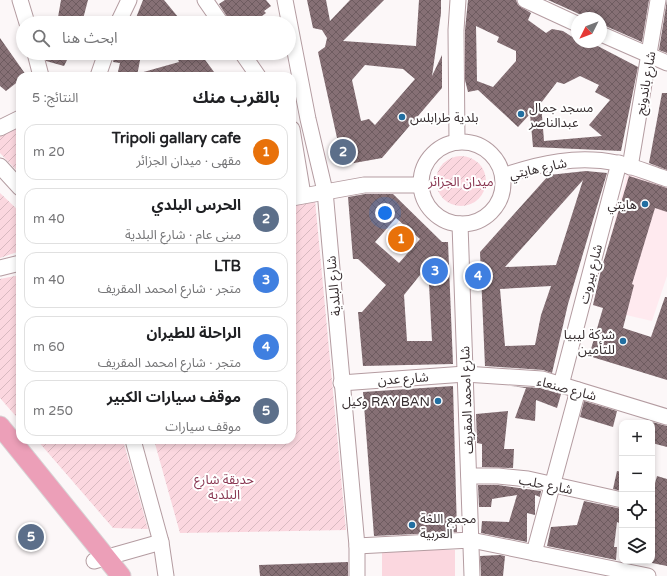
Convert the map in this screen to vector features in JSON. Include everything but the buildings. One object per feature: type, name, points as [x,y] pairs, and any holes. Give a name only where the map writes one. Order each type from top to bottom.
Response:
[{"type":"main road","points":[[0,426],[102,565]]},
{"type":"main road","points":[[0,446],[102,565],[121,576]]},
{"type":"street","points":[[20,0],[25,16]]},
{"type":"street","points":[[121,16],[129,0]]},
{"type":"street","points":[[205,0],[216,16]]},
{"type":"street","name":"شارع البلدية","points":[[285,0],[288,16]]},
{"type":"street","points":[[457,142],[456,30],[458,0]]},
{"type":"street","points":[[525,0],[571,21]]},
{"type":"street","name":"شارع باندونج","points":[[625,165],[650,55],[658,0]]},
{"type":"street","points":[[607,37],[667,63]]},
{"type":"street","name":"شارع البلدية","points":[[296,57],[308,119],[325,191],[341,382],[357,546],[357,576]]},
{"type":"street","points":[[37,60],[40,72]]},
{"type":"street","points":[[99,72],[104,60]]},
{"type":"street","points":[[247,60],[255,72]]},
{"type":"street","points":[[296,122],[308,119]]},
{"type":"street","points":[[0,128],[16,120]]},
{"type":"street","points":[[457,142],[470,142],[486,150],[499,164],[503,176],[503,188],[500,199],[494,209],[485,217],[474,222],[460,224],[442,219],[434,212],[426,200],[422,185],[423,173],[427,161],[435,152],[445,145],[457,142]]},
{"type":"street","name":"شارع هايتي","points":[[503,176],[532,166],[560,161],[597,160],[625,165],[667,179]]},
{"type":"street","name":"شارع بيروت","points":[[561,385],[625,165]]},
{"type":"street","points":[[0,166],[16,184]]},
{"type":"street","points":[[296,174],[298,196],[364,185],[422,185]]},
{"type":"street","name":"شارع امحمد المقريف","points":[[460,224],[472,576]]},
{"type":"street","points":[[0,268],[16,264]]},
{"type":"street","name":"شارع صنعاء","points":[[465,374],[542,379],[667,417]]},
{"type":"street","name":"شارع عدن","points":[[341,382],[465,374]]},
{"type":"street","points":[[534,553],[578,390]]},
{"type":"street","points":[[134,444],[161,542],[166,576]]},
{"type":"street","name":"شارع حلب","points":[[469,476],[498,476],[552,484],[619,499]]},
{"type":"street","points":[[357,546],[471,540],[648,576]]},
{"type":"street","points":[[102,565],[161,542]]},
{"type":"shaded area","points":[[628,169],[667,182],[667,276],[652,321],[593,305]]},
{"type":"green space","points":[[16,125],[16,170],[0,153],[0,134]]},
{"type":"green space","name":"ميدان الجزائر","points":[[456,156],[466,156],[479,163],[486,176],[486,186],[479,199],[466,206],[456,206],[447,202],[440,195],[436,186],[436,176],[440,167],[447,160]]},
{"type":"green space","points":[[0,193],[16,208],[16,252],[0,258]]},
{"type":"green space","name":"حديقة شارع البلدية","points":[[315,200],[346,530],[180,533],[155,444],[296,444],[296,204]]},
{"type":"green space","points":[[16,276],[16,416],[0,398],[0,279]]},
{"type":"green space","points":[[40,444],[124,444],[148,529],[113,528]]},
{"type":"green space","points":[[382,550],[455,550],[455,576],[382,576]]},
{"type":"place","name":"مسجد جمال عبدالناصر","points":[[521,114]]},
{"type":"place","name":"بلدية طرابلس","points":[[402,117]]},
{"type":"place","name":"الحرس البلدي","points":[[343,152]]},
{"type":"place","name":"هايتي","points":[[645,204]]},
{"type":"place","name":"Tripoli gallary cafe","points":[[401,239]]},
{"type":"place","name":"LTB","points":[[435,271]]},
{"type":"place","name":"الراحلة للطيران","points":[[478,276]]},
{"type":"place","name":"شركة ليبيا للتأمين","points":[[623,341]]},
{"type":"place","name":"وكيل RAY BAN","points":[[438,401]]},
{"type":"place","name":"مجمع اللغة العربية","points":[[412,525]]},
{"type":"place","name":"موقف سيارات الكبير","points":[[31,537]]}]
